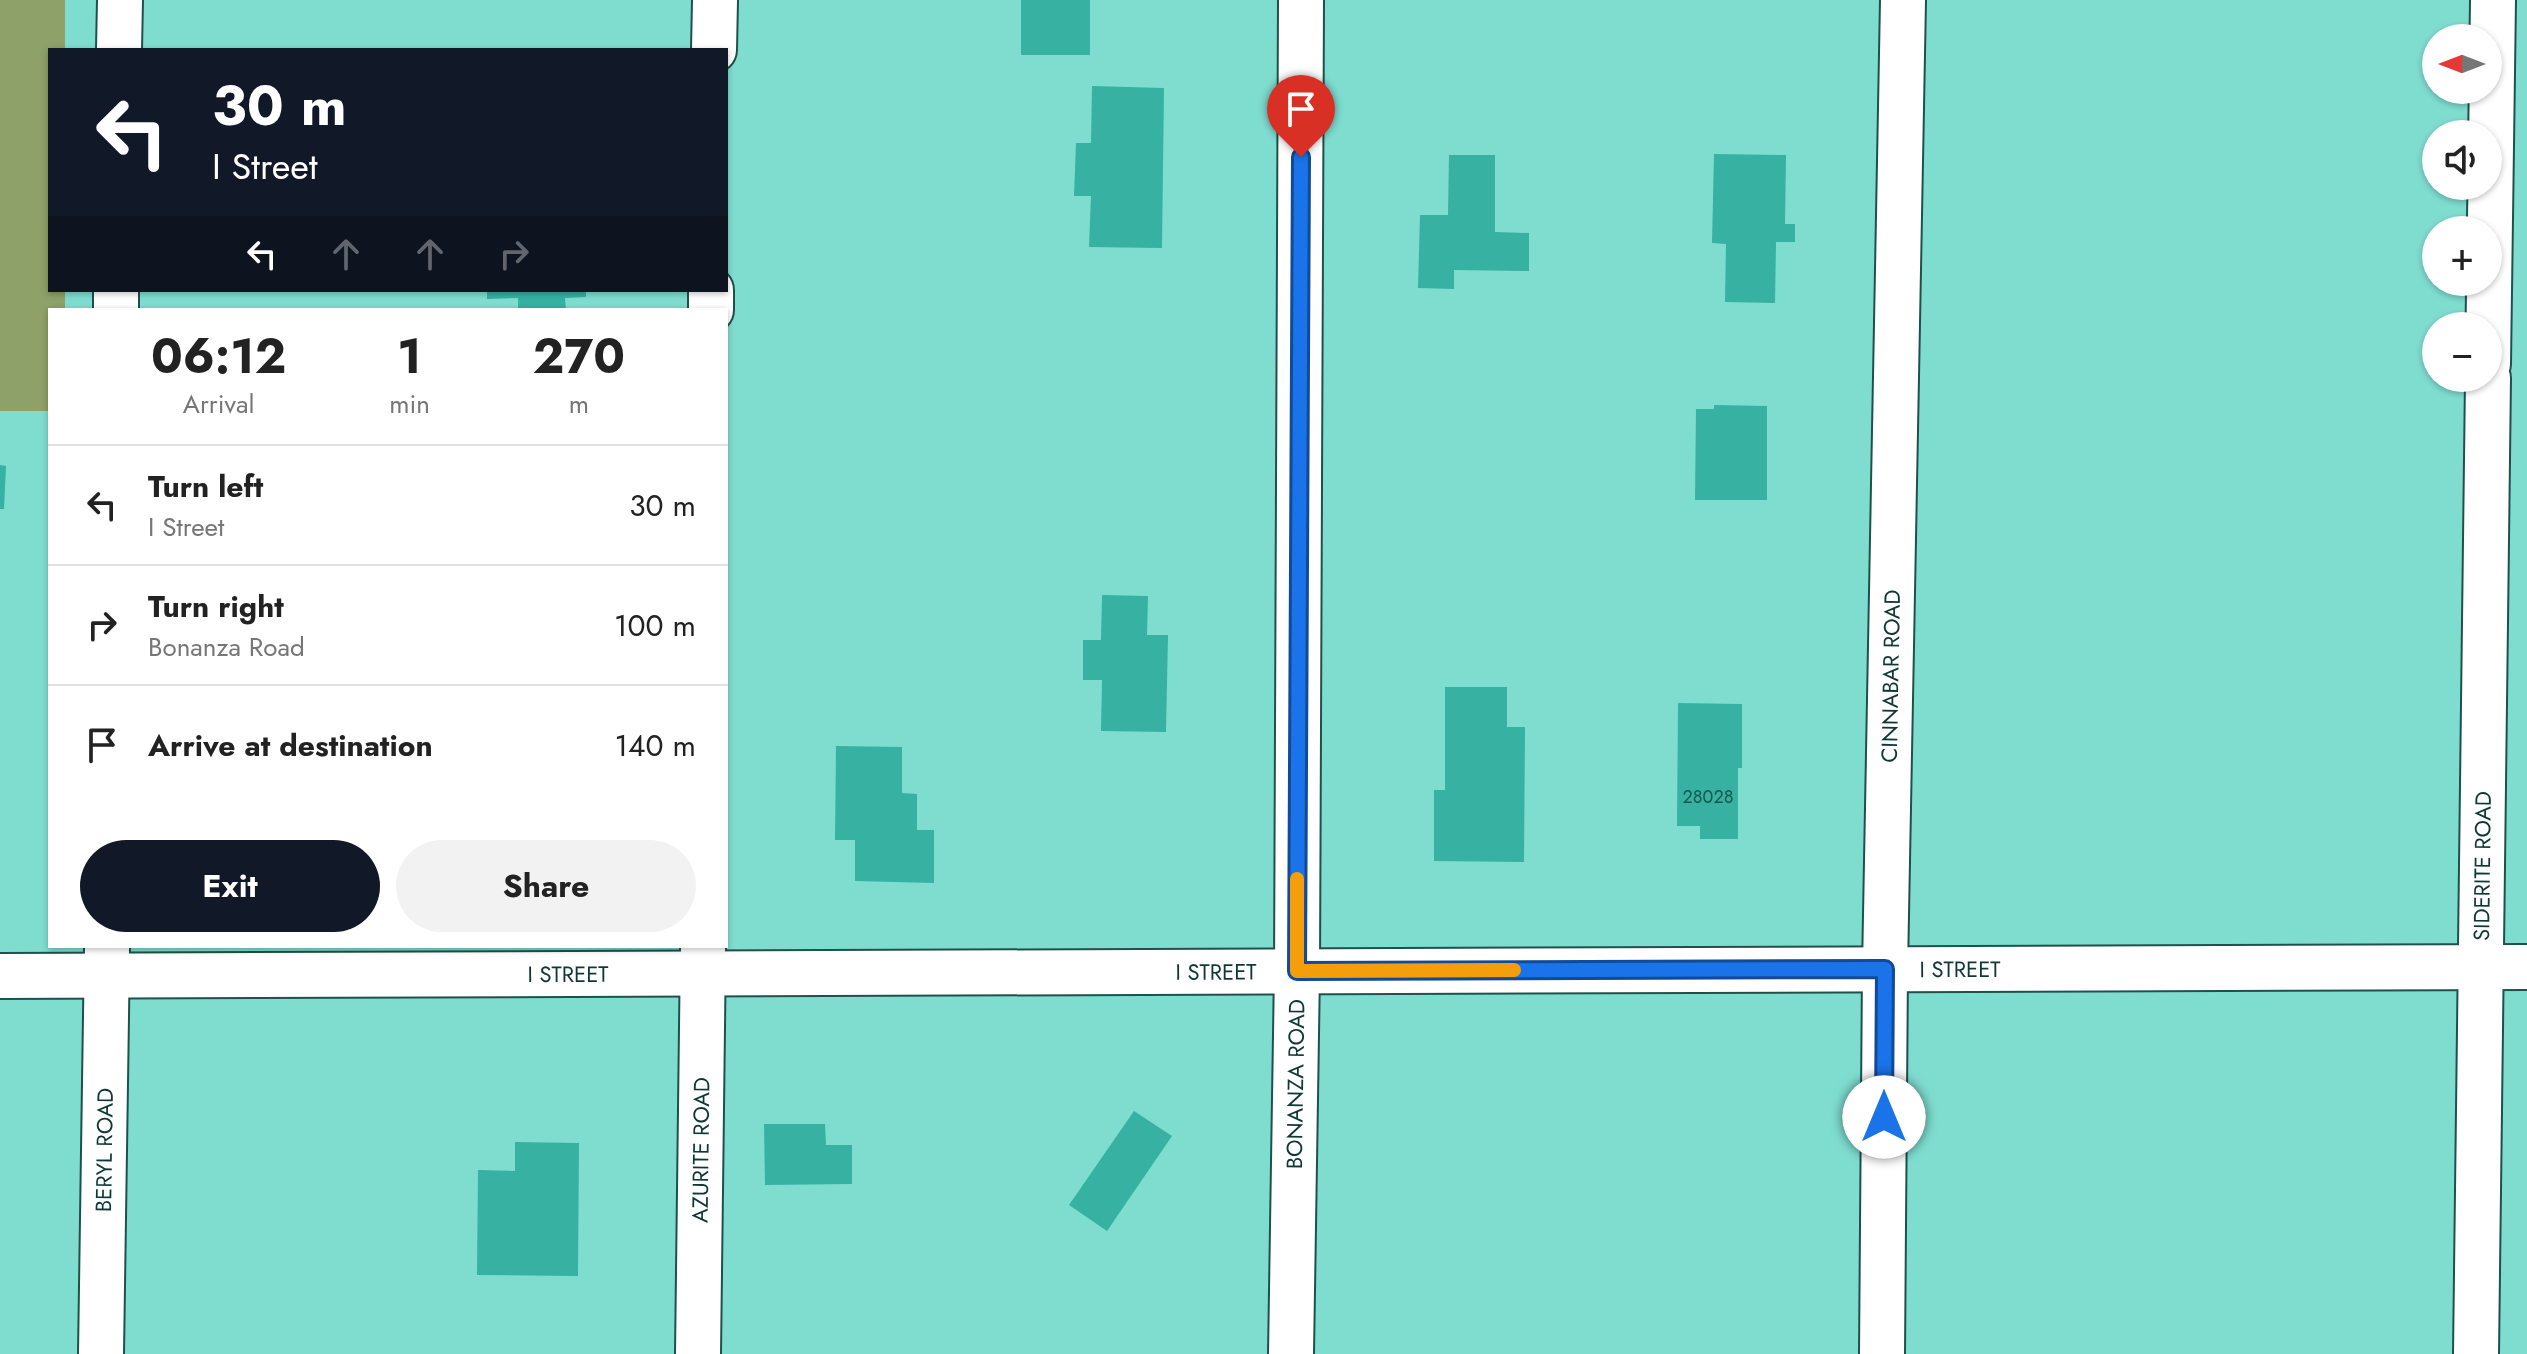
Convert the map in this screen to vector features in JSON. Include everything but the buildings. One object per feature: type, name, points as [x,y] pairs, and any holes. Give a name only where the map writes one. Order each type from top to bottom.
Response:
[{"type":"street","points":[[119,48],[120,0]]},
{"type":"street","points":[[714,48],[715,0]]},
{"type":"street","name":"BONANZA ROAD","points":[[1291,1354],[1297,971],[1301,0]]},
{"type":"street","name":"CINNABAR ROAD","points":[[1882,1354],[1885,969],[1903,0]]},
{"type":"street","points":[[2489,312],[2493,0]]},
{"type":"street","name":"SIDERITE ROAD","points":[[2476,1354],[2488,392]]},
{"type":"street","name":"I STREET","points":[[0,976],[106,961],[703,960],[1297,971],[2527,967]]},
{"type":"street","name":"AZURITE ROAD","points":[[698,1354],[703,960]]},
{"type":"street","name":"BERYL ROAD","points":[[101,1354],[106,961]]},
{"type":"green space","points":[[0,0],[65,0],[65,48],[48,48],[48,292],[65,292],[65,308],[48,308],[48,411],[0,411]]},
{"type":"slow traffic","points":[[1297,879],[1297,971],[1514,970]]},
{"type":"route","points":[[1301,157],[1297,971],[1885,969],[1884,1117]]}]
